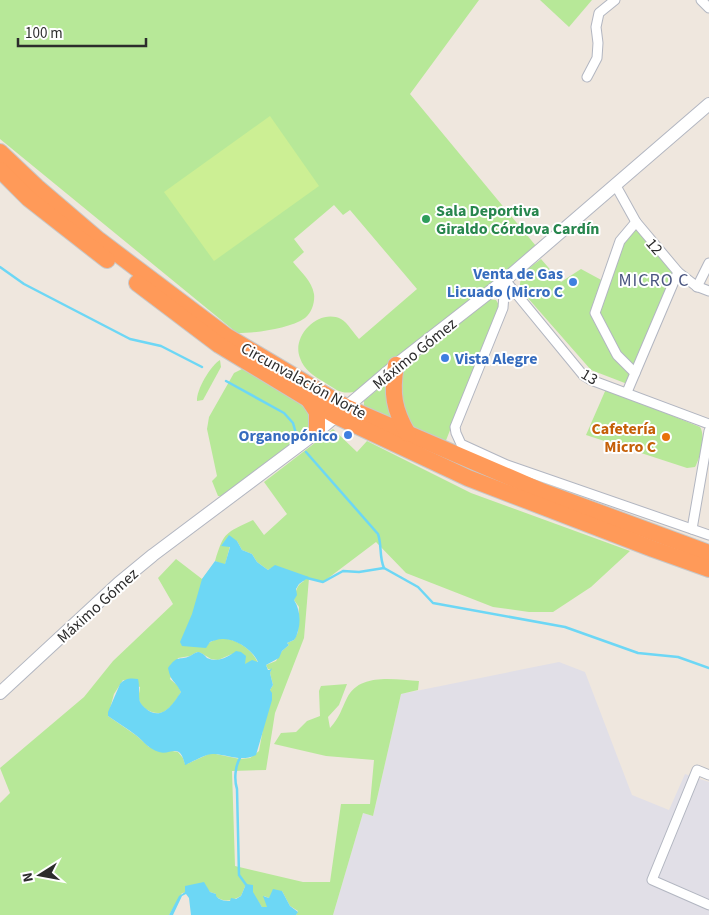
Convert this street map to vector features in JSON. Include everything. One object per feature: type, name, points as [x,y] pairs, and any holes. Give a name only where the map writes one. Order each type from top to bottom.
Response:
[{"type":"highway","name":"Circunvalación Norte","points":[[0,152],[33,193]]},
{"type":"highway","name":"Circunvalación Norte","points":[[0,170],[99,240],[222,340],[309,400],[408,434],[544,492],[655,542],[709,569]]},
{"type":"highway","name":"Circunvalación Norte","points":[[237,350],[341,412],[468,478],[655,542],[709,553]]},
{"type":"highway","points":[[396,365],[394,396],[399,418],[408,434]]},
{"type":"highway","points":[[309,400],[317,412],[317,432]]},
{"type":"main road","name":"Máximo Gómez","points":[[0,693],[153,555],[317,432],[396,365],[505,280],[709,104]]},
{"type":"street","points":[[587,77],[597,58],[596,27],[599,13],[615,0]]},
{"type":"street","points":[[702,0],[709,8]]},
{"type":"street","name":"12","points":[[616,186],[636,222],[678,272],[698,287],[709,292]]},
{"type":"street","points":[[635,373],[618,355],[595,314],[620,241],[636,222]]},
{"type":"street","points":[[698,287],[709,263]]},
{"type":"street","points":[[627,392],[678,272]]},
{"type":"street","points":[[505,280],[503,308],[455,427],[461,444],[507,465],[709,535]]},
{"type":"street","name":"13","points":[[505,280],[583,374],[591,380],[709,424]]},
{"type":"street","points":[[692,529],[709,431]]},
{"type":"street","points":[[709,775],[697,770],[652,880],[709,905]]},
{"type":"shaded area","points":[[559,662],[585,672],[632,795],[669,810],[685,774],[709,782],[709,915],[333,915],[363,813],[373,816],[401,694]]},
{"type":"green space","points":[[0,0],[479,0],[410,94],[536,246],[360,390],[349,393],[337,390],[313,375],[302,362],[298,350],[303,333],[316,321],[324,317],[333,317],[344,321],[359,339],[417,289],[350,210],[343,215],[334,205],[294,239],[304,252],[293,262],[313,289],[314,300],[310,313],[298,322],[281,328],[237,333],[0,139]]},
{"type":"green space","points":[[540,0],[592,0],[569,27]]},
{"type":"green space","points":[[270,116],[319,186],[214,261],[164,192]]},
{"type":"green space","points":[[636,222],[678,272],[630,385],[591,370],[520,289],[520,283],[523,274],[541,259],[561,282],[581,269],[605,282],[620,241]]},
{"type":"green space","points":[[487,299],[496,300],[499,305],[445,443],[414,427],[401,411],[402,371]]},
{"type":"green space","points":[[220,360],[221,367],[203,400],[197,401],[197,396],[205,378],[212,367]]},
{"type":"green space","points":[[242,369],[248,369],[311,408],[314,432],[221,496],[218,496],[212,481],[217,476],[207,429],[209,417],[234,373]]},
{"type":"green space","points":[[389,380],[399,424],[364,409],[364,401]]},
{"type":"green space","points":[[606,389],[700,427],[702,441],[699,458],[695,467],[687,468],[586,435]]},
{"type":"green space","points":[[333,429],[357,452],[367,441],[471,493],[630,551],[591,587],[553,612],[529,612],[493,607],[406,573],[376,542],[323,582],[309,578],[304,638],[275,713],[266,770],[232,771],[235,866],[303,882],[330,882],[341,804],[370,804],[374,760],[326,756],[274,744],[281,733],[296,732],[307,721],[320,716],[319,691],[321,686],[347,684],[339,705],[328,717],[330,728],[338,717],[347,698],[361,684],[379,679],[419,681],[418,690],[401,694],[373,816],[363,813],[333,915],[296,915],[298,911],[290,906],[282,891],[269,898],[264,896],[268,908],[262,907],[246,884],[241,896],[228,900],[218,898],[215,896],[216,894],[207,889],[182,893],[169,915],[0,915],[0,803],[10,793],[0,768],[84,697],[113,661],[173,604],[158,578],[176,559],[202,579],[212,566],[207,645],[213,640],[228,639],[243,646],[258,663],[245,664],[232,654],[218,660],[211,659],[197,652],[190,656],[178,658],[170,679],[178,686],[181,692],[168,709],[162,713],[149,711],[140,703],[140,687],[123,680],[114,694],[108,716],[137,736],[149,747],[178,752],[185,764],[211,753],[240,759],[250,758],[259,751],[270,690],[273,685],[271,670],[266,665],[276,661],[282,651],[289,645],[287,643],[294,640],[298,632],[299,607],[294,600],[298,587],[304,581],[271,568],[268,570],[257,562],[252,554],[242,550],[237,541],[221,546],[230,546],[225,565],[215,561],[224,538],[231,531],[253,520],[264,535],[287,514],[264,482]]},
{"type":"water","points":[[229,535],[237,541],[242,550],[252,554],[257,562],[268,570],[275,565],[309,577],[299,584],[296,589],[297,595],[294,600],[300,618],[296,637],[287,643],[289,645],[282,651],[279,658],[266,665],[268,670],[272,668],[270,673],[273,685],[270,690],[272,700],[256,755],[240,758],[211,754],[185,765],[180,753],[174,751],[163,753],[152,749],[134,733],[108,716],[108,712],[120,684],[126,680],[133,679],[138,679],[139,700],[143,707],[156,713],[165,711],[181,692],[172,679],[168,668],[176,659],[190,656],[197,652],[200,652],[207,658],[219,660],[236,651],[246,656],[245,664],[252,660],[258,662],[248,649],[232,640],[216,640],[210,642],[206,648],[182,646],[180,642],[192,614],[202,579],[215,561],[225,564],[230,547],[221,546]]},
{"type":"water","points":[[204,882],[210,892],[216,894],[220,899],[228,901],[231,898],[236,899],[241,896],[246,884],[253,885],[253,892],[262,907],[267,907],[263,896],[269,898],[273,889],[282,891],[290,906],[298,912],[296,915],[191,915],[189,898],[186,894],[182,896],[173,915],[169,915],[179,896],[185,892],[185,886]]},
{"type":"waterway","points":[[0,267],[24,284],[130,339],[161,346],[202,367]]},
{"type":"waterway","points":[[226,381],[284,413],[293,423],[297,437]]},
{"type":"waterway","points":[[306,452],[378,534],[384,568]]},
{"type":"waterway","points":[[307,578],[323,582],[343,571],[359,572],[384,568],[418,587],[433,603],[565,627],[638,653],[678,657],[709,668]]},
{"type":"waterway","points":[[240,758],[235,777],[237,789],[239,875],[247,886]]},
{"type":"place","name":"Sala Deportiva Giraldo Córdova Cardín","points":[[426,219]]},
{"type":"place","name":"Venta de Gas Licuado (Micro C","points":[[573,282]]},
{"type":"place","name":"Vista Alegre","points":[[445,358]]},
{"type":"place","name":"Organopónico","points":[[348,435]]},
{"type":"place","name":"Cafetería Micro C","points":[[666,437]]},
{"type":"district","name":"MICRO C","points":[[654,280]]}]
